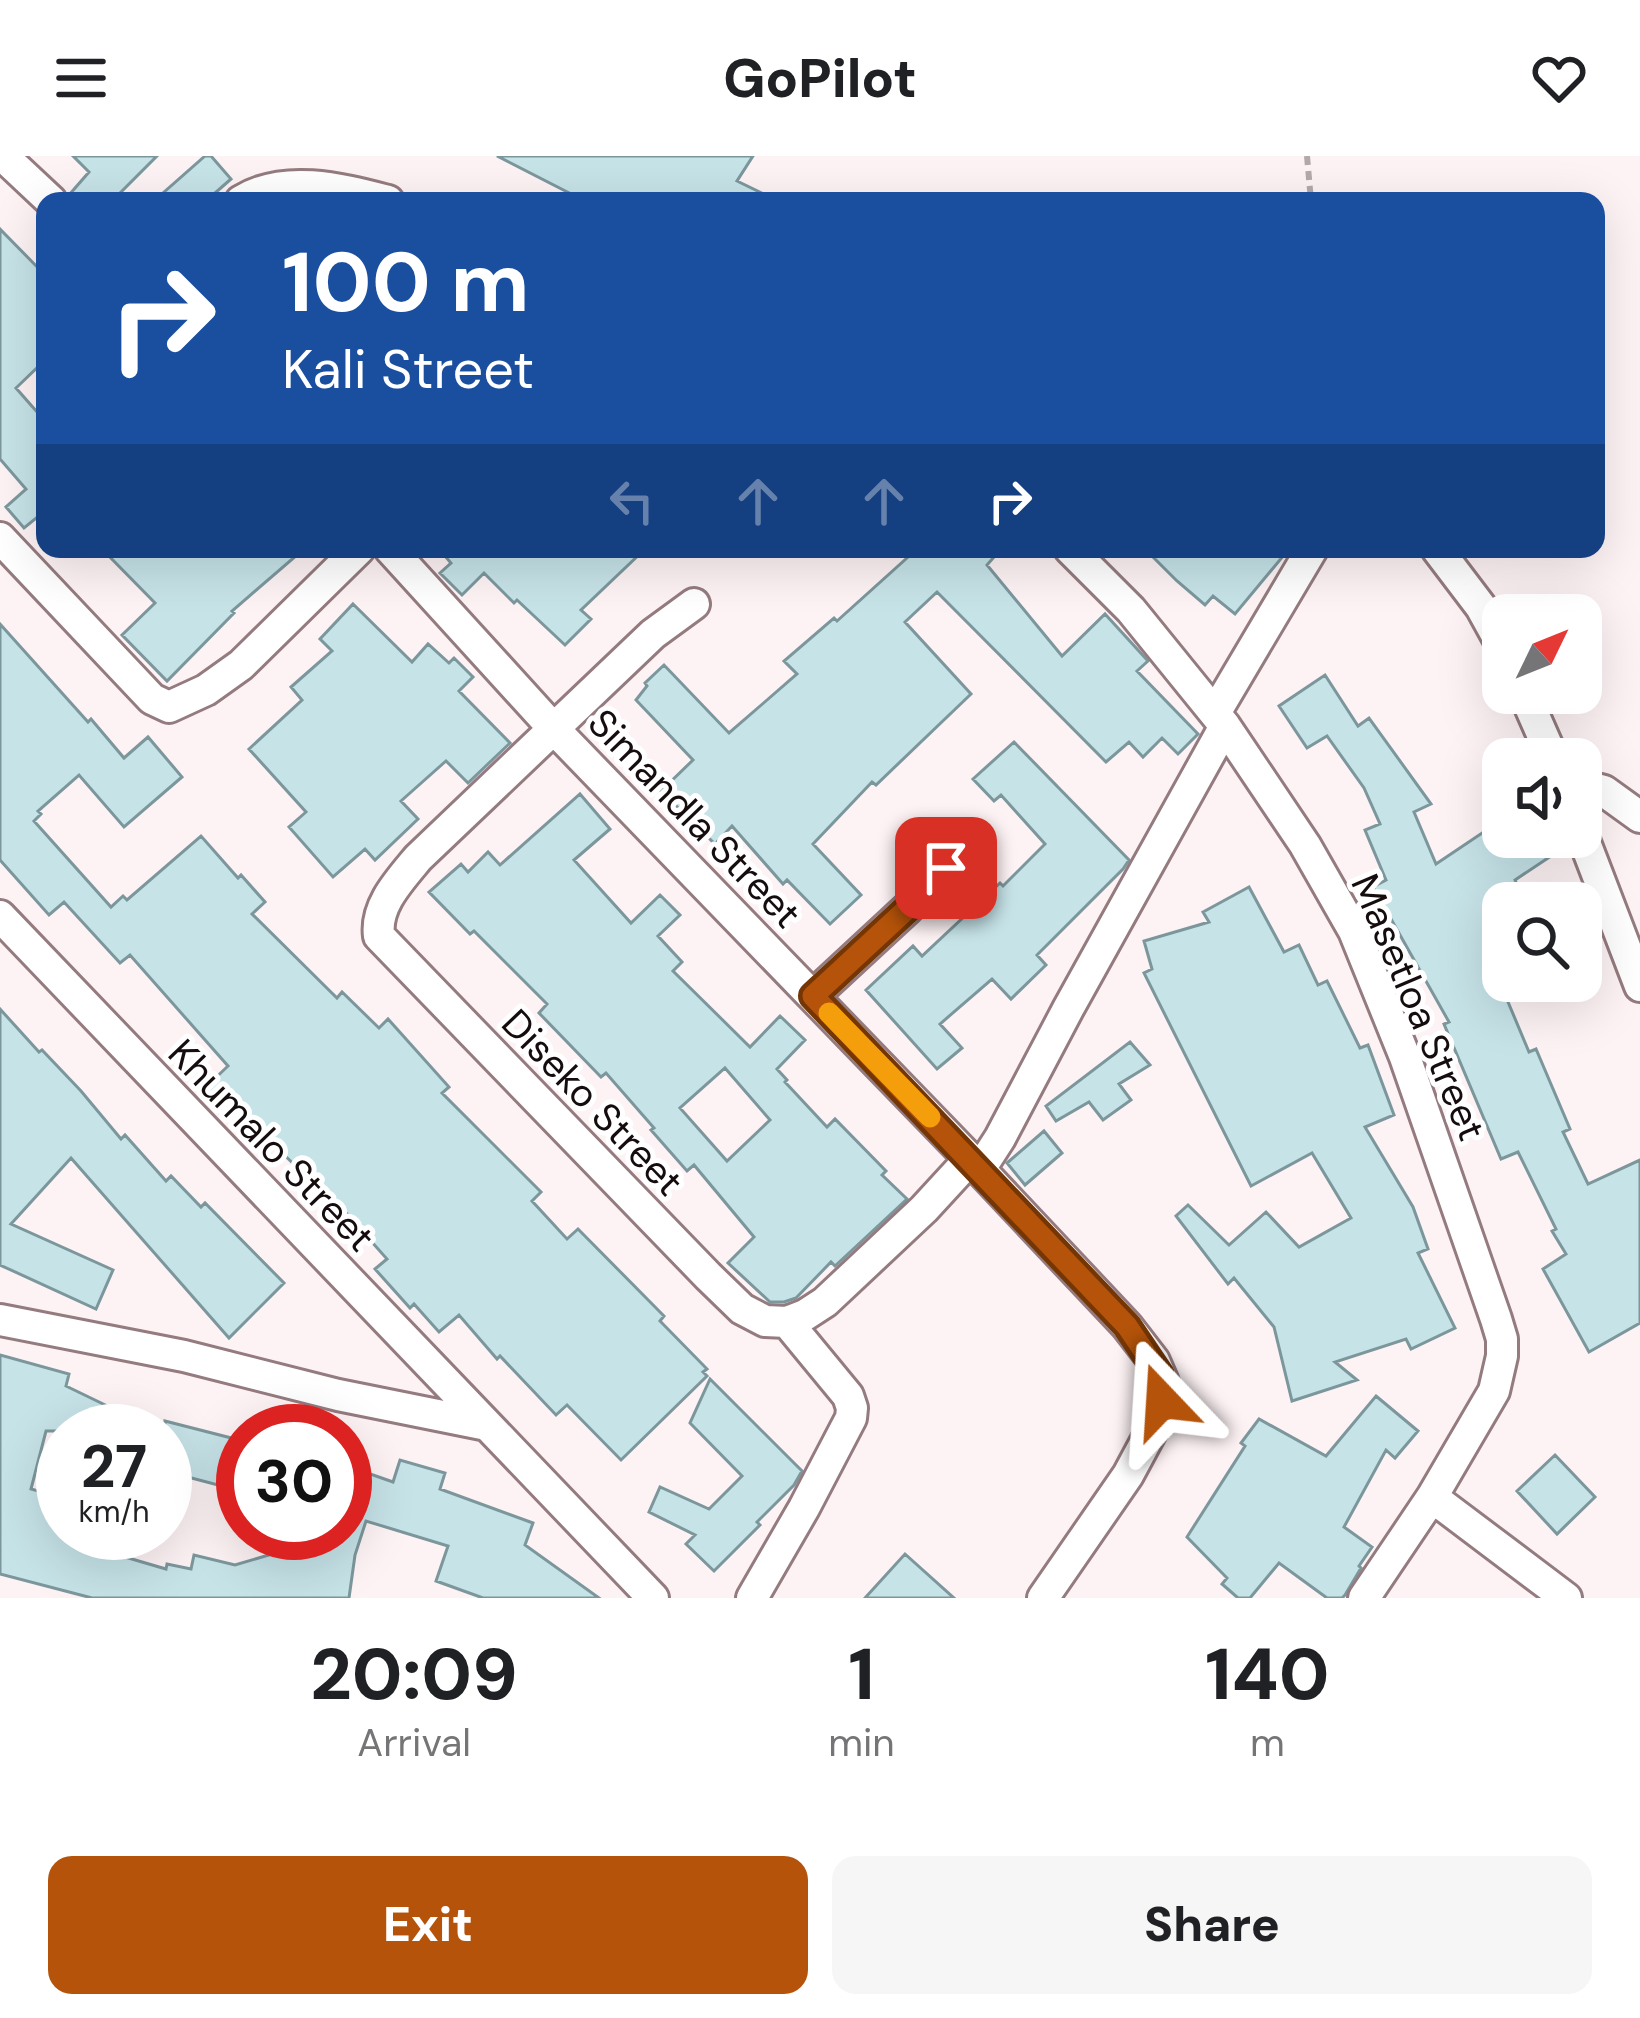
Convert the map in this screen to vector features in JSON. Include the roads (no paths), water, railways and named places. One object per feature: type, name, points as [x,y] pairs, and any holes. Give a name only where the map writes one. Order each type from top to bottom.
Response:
[{"type":"street","points":[[3,156],[41,192]]},
{"type":"street","points":[[256,192],[311,185],[345,192]]},
{"type":"street","points":[[0,538],[152,699],[169,706],[206,690],[241,664],[350,558]]},
{"type":"street","name":"Simandla Street","points":[[398,558],[553,728],[975,1164],[1154,1361],[1162,1382],[1157,1421],[1128,1474],[1043,1598]]},
{"type":"street","name":"Masetloa Street","points":[[1079,558],[1131,610],[1220,719],[1306,845],[1354,931],[1405,1057],[1502,1339],[1494,1391],[1432,1497]]},
{"type":"street","points":[[752,1598],[851,1418],[848,1396],[787,1322],[825,1302],[1000,1138],[1307,558]]},
{"type":"street","points":[[1444,558],[1482,609]]},
{"type":"street","points":[[553,728],[653,634],[694,604]]},
{"type":"street","name":"Diseko Street","points":[[553,728],[396,885],[377,920],[379,936],[742,1310],[765,1321],[787,1322]]},
{"type":"street","points":[[1602,790],[1640,818]]},
{"type":"street","points":[[1591,858],[1640,986]]},
{"type":"street","points":[[813,996],[946,868]]},
{"type":"street","name":"Khumalo Street","points":[[0,916],[653,1598]]},
{"type":"street","points":[[0,1320],[184,1356],[488,1426]]},
{"type":"street","points":[[1364,1598],[1432,1497],[1566,1598]]}]
